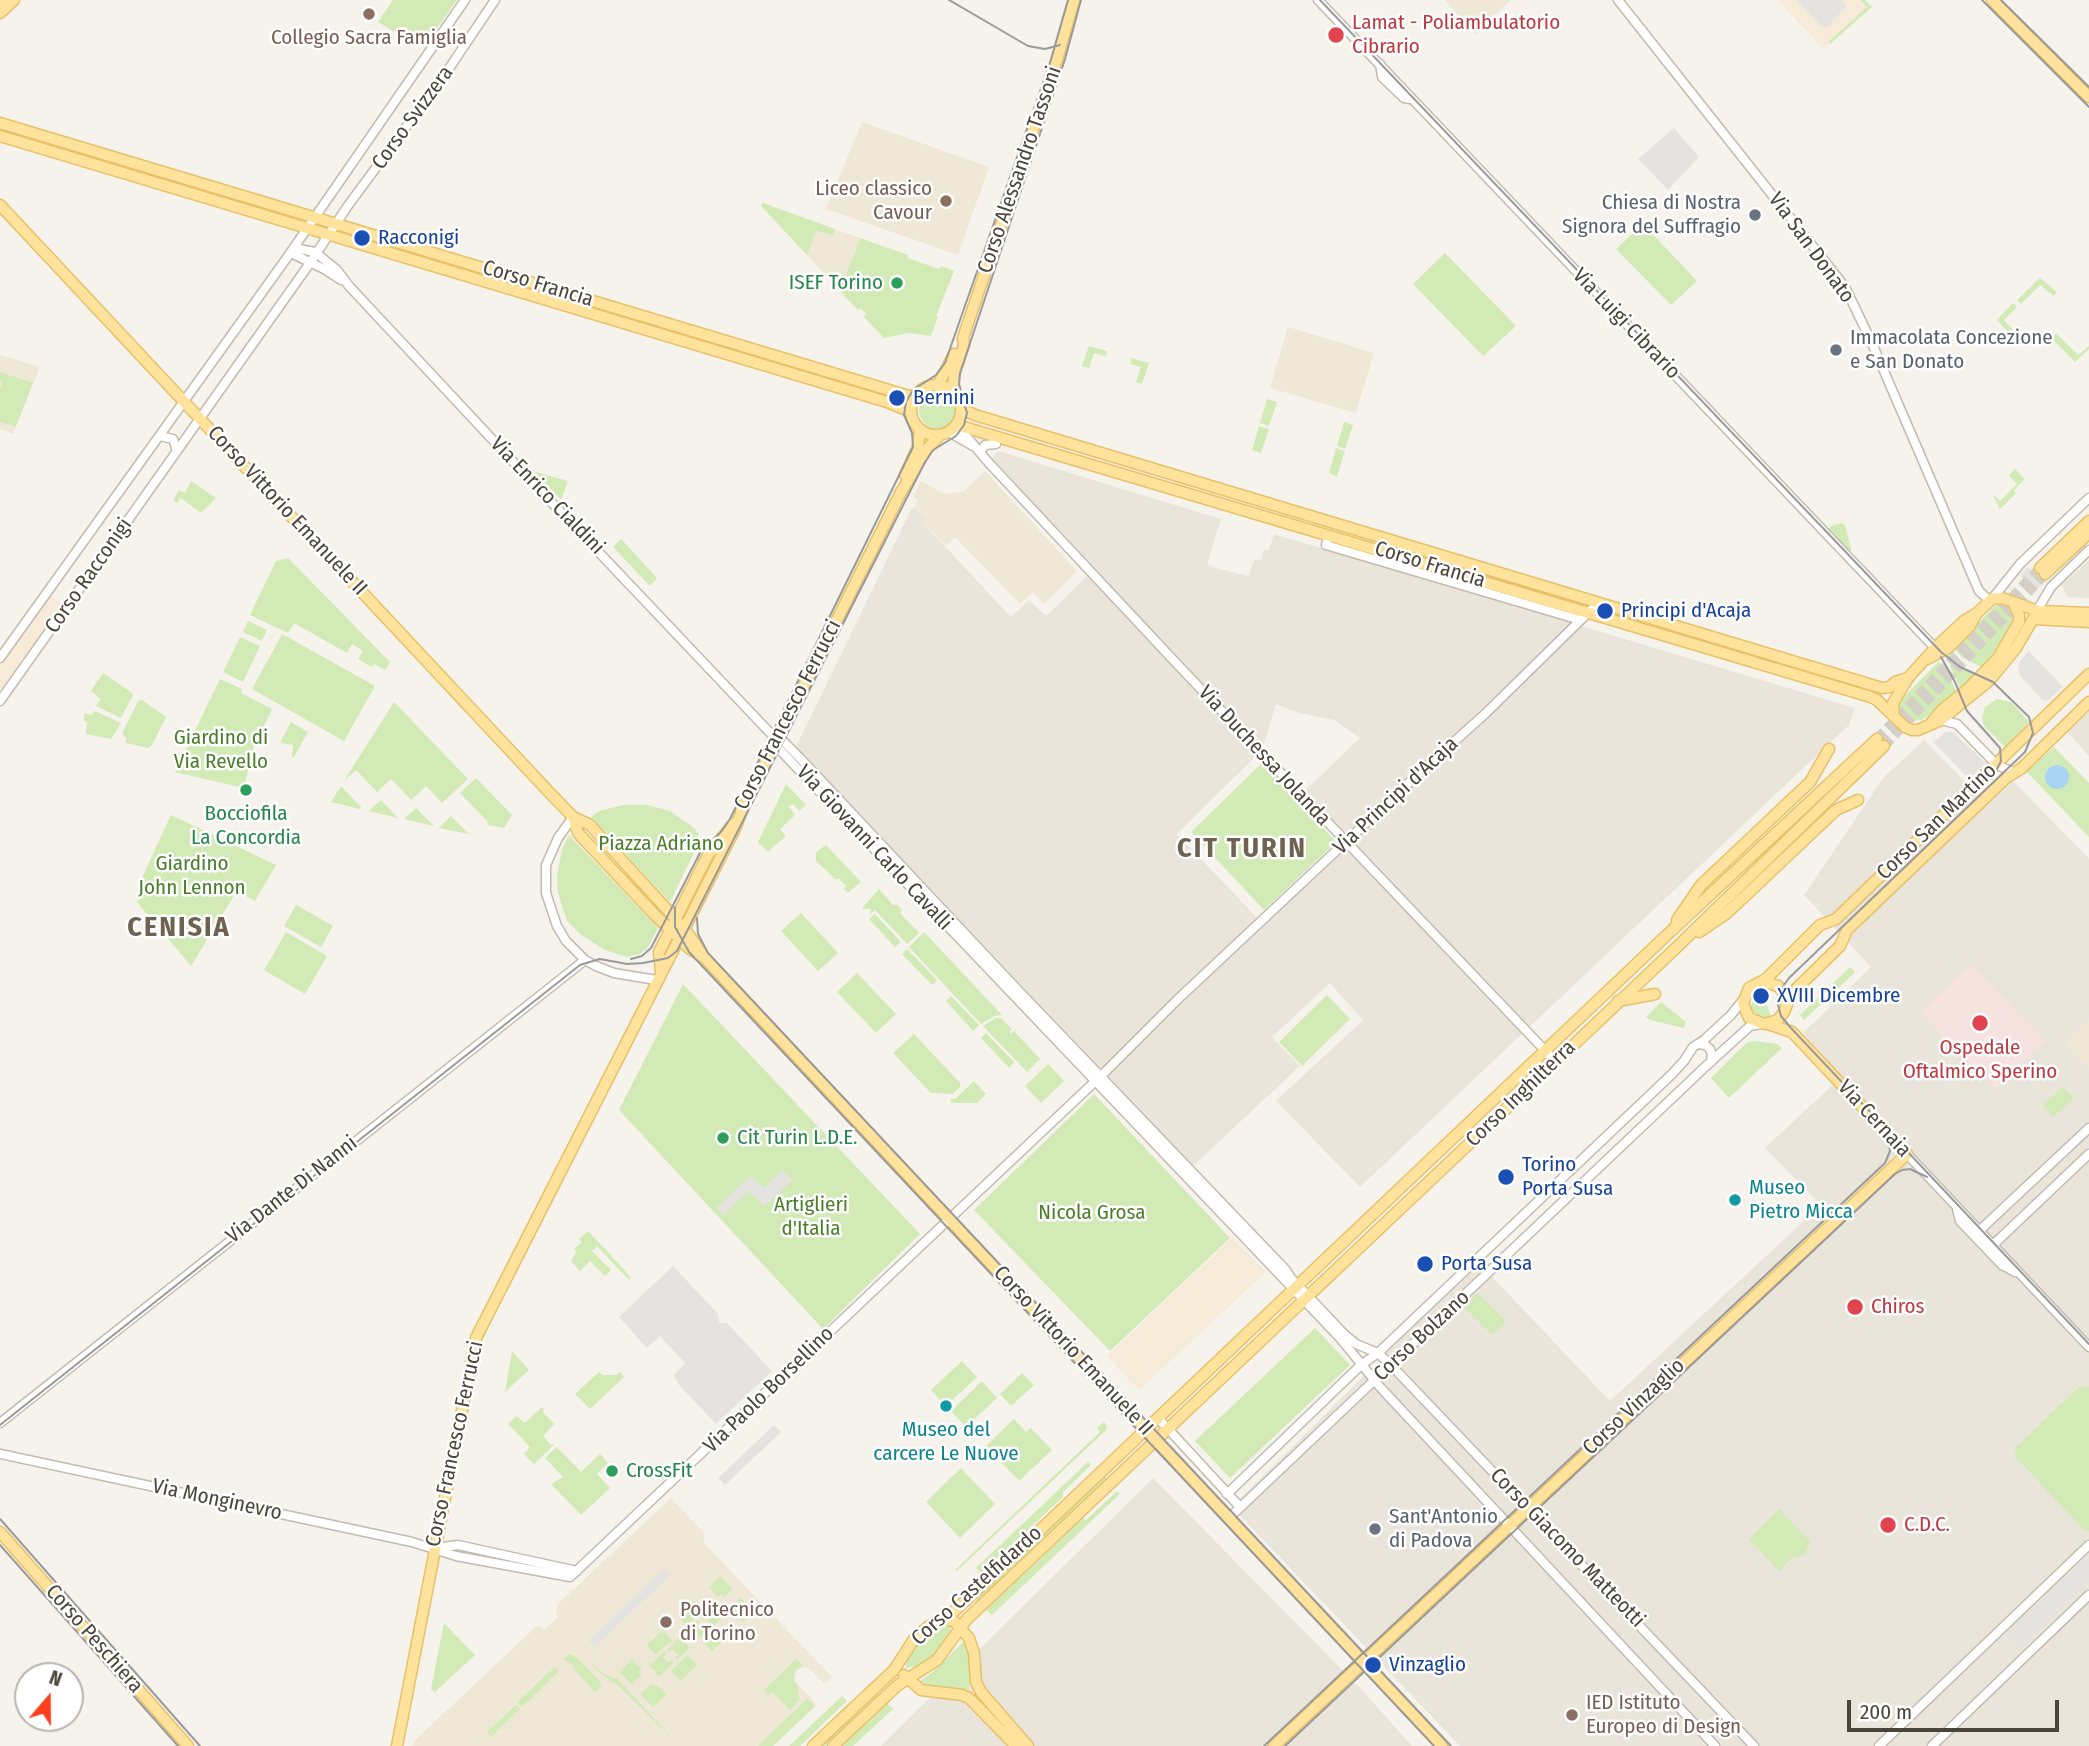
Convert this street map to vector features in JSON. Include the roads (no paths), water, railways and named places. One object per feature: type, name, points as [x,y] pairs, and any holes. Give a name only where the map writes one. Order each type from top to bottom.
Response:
[{"type":"main road","points":[[0,13],[14,0]]},
{"type":"main road","name":"Corso Alessandro Tassoni","points":[[963,338],[1058,56],[1074,0]]},
{"type":"main road","points":[[1996,1],[2089,97]]},
{"type":"main road","name":"Corso Francia","points":[[0,123],[909,396],[916,395]]},
{"type":"main road","name":"Corso Francia","points":[[0,136],[900,406],[911,412]]},
{"type":"main road","name":"Corso Vittorio Emanuele II","points":[[0,205],[573,817],[590,825],[675,918],[690,949],[704,957],[1442,1746]]},
{"type":"main road","points":[[938,385],[963,338]]},
{"type":"main road","points":[[953,391],[954,375],[964,345],[963,338]]},
{"type":"main road","points":[[901,492],[927,449],[957,425],[962,409],[958,396],[953,391],[938,385],[928,386],[916,395],[911,412],[915,424],[926,433],[944,434]]},
{"type":"main road","name":"Corso Francia","points":[[962,409],[1882,688],[1908,678]]},
{"type":"main road","name":"Corso Francia","points":[[957,425],[1328,540],[1588,612],[1871,697],[1896,718]]},
{"type":"main road","points":[[901,492],[904,477],[918,447],[920,429]]},
{"type":"main road","name":"Corso Francesco Ferrucci","points":[[397,1746],[477,1334],[735,829],[743,808],[901,492]]},
{"type":"main road","points":[[2089,521],[2042,571],[2089,533]]},
{"type":"main road","points":[[1926,660],[1948,648],[1991,600],[2002,598],[2035,615],[2089,622]]},
{"type":"main road","points":[[1978,613],[1964,621],[1908,678],[1893,703],[1896,718],[1905,727],[1918,730],[1941,720],[1990,681],[2019,622],[2013,602]]},
{"type":"main road","points":[[2035,615],[2089,613]]},
{"type":"main road","points":[[1930,724],[1942,710],[2001,660],[2035,615]]},
{"type":"main road","name":"Corso San Martino","points":[[1762,981],[1820,925],[1836,919],[2089,674]]},
{"type":"main road","name":"Corso San Martino","points":[[1786,1006],[1792,993],[1840,946],[1847,930],[2089,702]]},
{"type":"main road","name":"Corso Inghilterra","points":[[1147,1430],[1669,933],[1881,742],[1678,946],[1156,1439]]},
{"type":"main road","points":[[1669,933],[1701,885],[1810,782],[1829,749]]},
{"type":"main road","points":[[1678,946],[1727,913],[1831,814],[1858,800]]},
{"type":"main road","name":"Corso Francesco Ferrucci","points":[[658,976],[658,954],[675,918],[708,855],[743,808]]},
{"type":"main road","name":"Corso Vittorio Emanuele II","points":[[573,817],[578,833],[670,929],[683,930]]},
{"type":"main road","points":[[1762,981],[1779,986],[1784,993],[1786,1006],[1778,1020],[1766,1024],[1749,1018],[1743,1000],[1749,988],[1762,981]]},
{"type":"main road","points":[[1618,1002],[1655,994]]},
{"type":"main road","name":"Via Cernaia","points":[[1786,1006],[1792,1032]]},
{"type":"main road","name":"Via Cernaia","points":[[1766,1024],[1792,1032],[1907,1154]]},
{"type":"main road","name":"Corso Vinzaglio","points":[[1274,1746],[1508,1524],[1907,1154]]},
{"type":"main road","name":"Corso Castelfidardo","points":[[813,1746],[894,1670],[914,1639],[929,1626],[951,1614],[1147,1430]]},
{"type":"main road","name":"Corso Castelfidardo","points":[[833,1746],[907,1679],[937,1660],[961,1627],[1156,1439]]},
{"type":"main road","name":"Corso Peschiera","points":[[0,1532],[188,1746]]},
{"type":"main road","points":[[942,1619],[951,1619],[969,1638],[974,1653],[976,1682],[981,1692],[1028,1746]]},
{"type":"main road","points":[[900,1661],[902,1672],[907,1679],[927,1691],[962,1695],[972,1700],[1017,1746]]},
{"type":"main road","points":[[962,1695],[971,1691],[976,1682]]},
{"type":"street","name":"Corso Svizzera","points":[[308,228],[465,0]]},
{"type":"street","name":"Corso Svizzera","points":[[329,234],[448,70],[495,0]]},
{"type":"street","name":"Via Luigi Cibrario","points":[[1318,0],[1380,64],[1382,76],[1394,90],[1404,98],[1413,99],[1935,648]]},
{"type":"street","name":"Via San Donato","points":[[1618,0],[1845,287],[1979,591],[1991,600]]},
{"type":"street","name":"Corso Racconigi","points":[[0,658],[308,228]]},
{"type":"street","name":"Corso Racconigi","points":[[0,701],[329,234]]},
{"type":"street","points":[[292,251],[300,248],[317,253]]},
{"type":"street","points":[[292,251],[349,286]]},
{"type":"street","name":"Via Enrico Cialdini","points":[[317,253],[337,270],[349,286],[777,739]]},
{"type":"street","name":"Via Duchessa Jolanda","points":[[957,425],[1345,843],[1555,1061]]},
{"type":"street","name":"Via Duchessa Jolanda","points":[[944,434],[978,450]]},
{"type":"street","points":[[160,436],[173,439],[177,451]]},
{"type":"street","points":[[978,450],[985,445],[996,444]]},
{"type":"street","points":[[1991,600],[2020,564],[2089,498]]},
{"type":"street","name":"Corso Francia","points":[[1328,540],[1580,620]]},
{"type":"street","points":[[2035,615],[2051,587],[2089,550]]},
{"type":"street","name":"Via Principi d'Acaja","points":[[961,1208],[1599,603]]},
{"type":"street","points":[[1941,720],[1957,724],[1997,765],[2015,773]]},
{"type":"street","name":"Via Giovanni Carlo Cavalli","points":[[777,739],[779,749],[1098,1078],[1324,1319]]},
{"type":"street","points":[[573,817],[551,852],[545,882],[549,906],[557,926],[566,942],[585,960],[614,973],[658,976]]},
{"type":"street","name":"Via Dante Di Nanni","points":[[0,1423],[585,960]]},
{"type":"street","points":[[1698,1044],[1710,1049],[1712,1055],[1707,1065],[1693,1065],[1689,1054],[1692,1047],[1738,1008],[1743,1000]]},
{"type":"street","name":"Corso Bolzano","points":[[1229,1518],[1707,1065],[1750,1026],[1766,1024]]},
{"type":"street","name":"Corso Bolzano","points":[[1227,1494],[1671,1075],[1689,1054]]},
{"type":"street","points":[[1979,1231],[2089,1128]]},
{"type":"street","name":"Via Cernaia","points":[[1907,1154],[2089,1347]]},
{"type":"street","points":[[1993,1245],[2089,1154]]},
{"type":"street","name":"Via Cernaia","points":[[1956,1206],[1960,1221],[2002,1265],[2021,1275]]},
{"type":"street","name":"Via Paolo Borsellino","points":[[575,1574],[961,1208]]},
{"type":"street","points":[[1527,1212],[1539,1224]]},
{"type":"street","name":"Corso Giacomo Matteotti","points":[[1324,1319],[1352,1341],[1378,1353],[1754,1746]]},
{"type":"street","name":"Corso Giacomo Matteotti","points":[[1324,1319],[1375,1381],[1715,1746]]},
{"type":"street","name":"Corso Vittorio Emanuele II","points":[[1158,1419],[1240,1507]]},
{"type":"street","name":"Via Monginevro","points":[[0,1454],[434,1548],[456,1556],[563,1577],[575,1574]]},
{"type":"street","points":[[1879,1746],[2089,1545]]},
{"type":"street","points":[[1932,1746],[2089,1595]]},
{"type":"water","points":[[2057,765],[2068,772],[2069,777],[2062,788],[2057,789],[2046,782],[2045,777],[2052,766]]},
{"type":"tunnel","points":[[1877,739],[2040,568]]},
{"type":"tunnel","points":[[1884,746],[2045,574]]},
{"type":"tram line","points":[[949,0],[1028,46],[1045,49],[1060,45]]},
{"type":"tram line","points":[[631,959],[642,956],[651,948],[701,851],[730,819],[913,447],[912,433],[904,415],[906,402],[913,390],[936,375],[945,363],[1050,63],[1068,0]]},
{"type":"tram line","points":[[0,1425],[580,965],[600,959],[627,964],[643,963],[668,958],[677,951],[925,462],[933,450],[956,436],[964,425],[967,413],[959,384],[960,373],[1065,59],[1081,0]]},
{"type":"tram line","points":[[1320,0],[1941,652],[1960,667],[1993,682],[2029,717],[2033,733],[2025,752],[1789,978],[1781,989],[1778,1005],[1781,1016],[1790,1027],[2089,1344]]},
{"type":"tram line","points":[[1982,0],[2089,107]]},
{"type":"tram line","points":[[2001,0],[2089,87]]},
{"type":"tram line","points":[[1941,657],[1967,711],[2000,748],[2001,761],[1992,779]]},
{"type":"tram line","points":[[675,907],[675,927],[689,952],[1434,1746]]},
{"type":"tram line","points":[[697,918],[698,934],[708,953],[1451,1746]]},
{"type":"tram line","points":[[1264,1746],[1885,1163],[1890,1151],[1887,1135]]},
{"type":"tram line","points":[[1285,1746],[1895,1174],[1910,1169],[1927,1177]]},
{"type":"tram line","points":[[0,1519],[200,1746]]},
{"type":"tram line","points":[[0,1545],[178,1746]]},
{"type":"place","name":"Collegio Sacra Famiglia","points":[[369,14]]},
{"type":"place","name":"Lamat - Poliambulatorio Cibrario","points":[[1336,35]]},
{"type":"place","name":"Liceo classico Cavour","points":[[946,201]]},
{"type":"place","name":"Chiesa di Nostra Signora del Suffragio","points":[[1755,215]]},
{"type":"place","name":"Racconigi","points":[[362,238]]},
{"type":"place","name":"ISEF Torino","points":[[897,283]]},
{"type":"place","name":"Immacolata Concezione e San Donato","points":[[1836,350]]},
{"type":"place","name":"Bernini","points":[[897,398]]},
{"type":"place","name":"Principi d'Acaja","points":[[1605,611]]},
{"type":"place","name":"Bocciofila La Concordia","points":[[246,790]]},
{"type":"place","name":"XVIII Dicembre","points":[[1761,996]]},
{"type":"place","name":"Ospedale Oftalmico Sperino","points":[[1980,1023]]},
{"type":"place","name":"Cit Turin L.D.E.","points":[[723,1138]]},
{"type":"place","name":"Torino Porta Susa","points":[[1506,1177]]},
{"type":"place","name":"Museo Pietro Micca","points":[[1735,1200]]},
{"type":"place","name":"Porta Susa","points":[[1425,1264]]},
{"type":"place","name":"Chiros","points":[[1855,1307]]},
{"type":"place","name":"Museo del carcere Le Nuove","points":[[946,1406]]},
{"type":"place","name":"CrossFit","points":[[612,1471]]},
{"type":"place","name":"C.D.C.","points":[[1888,1525]]},
{"type":"place","name":"Sant'Antonio di Padova","points":[[1375,1529]]},
{"type":"place","name":"Politecnico di Torino","points":[[666,1622]]},
{"type":"place","name":"Vinzaglio","points":[[1373,1665]]},
{"type":"place","name":"IED Istituto Europeo di Design","points":[[1572,1715]]},
{"type":"district","name":"CIT TURIN","points":[[1242,849]]},
{"type":"district","name":"CENISIA","points":[[179,928]]},
{"type":"park label","name":"Giardino di Via Revello","points":[[221,750]]},
{"type":"park label","name":"Piazza Adriano","points":[[661,844]]},
{"type":"park label","name":"Giardino John Lennon","points":[[192,876]]},
{"type":"park label","name":"Nicola Grosa","points":[[1092,1213]]},
{"type":"park label","name":"Artiglieri d'Italia","points":[[811,1217]]}]
